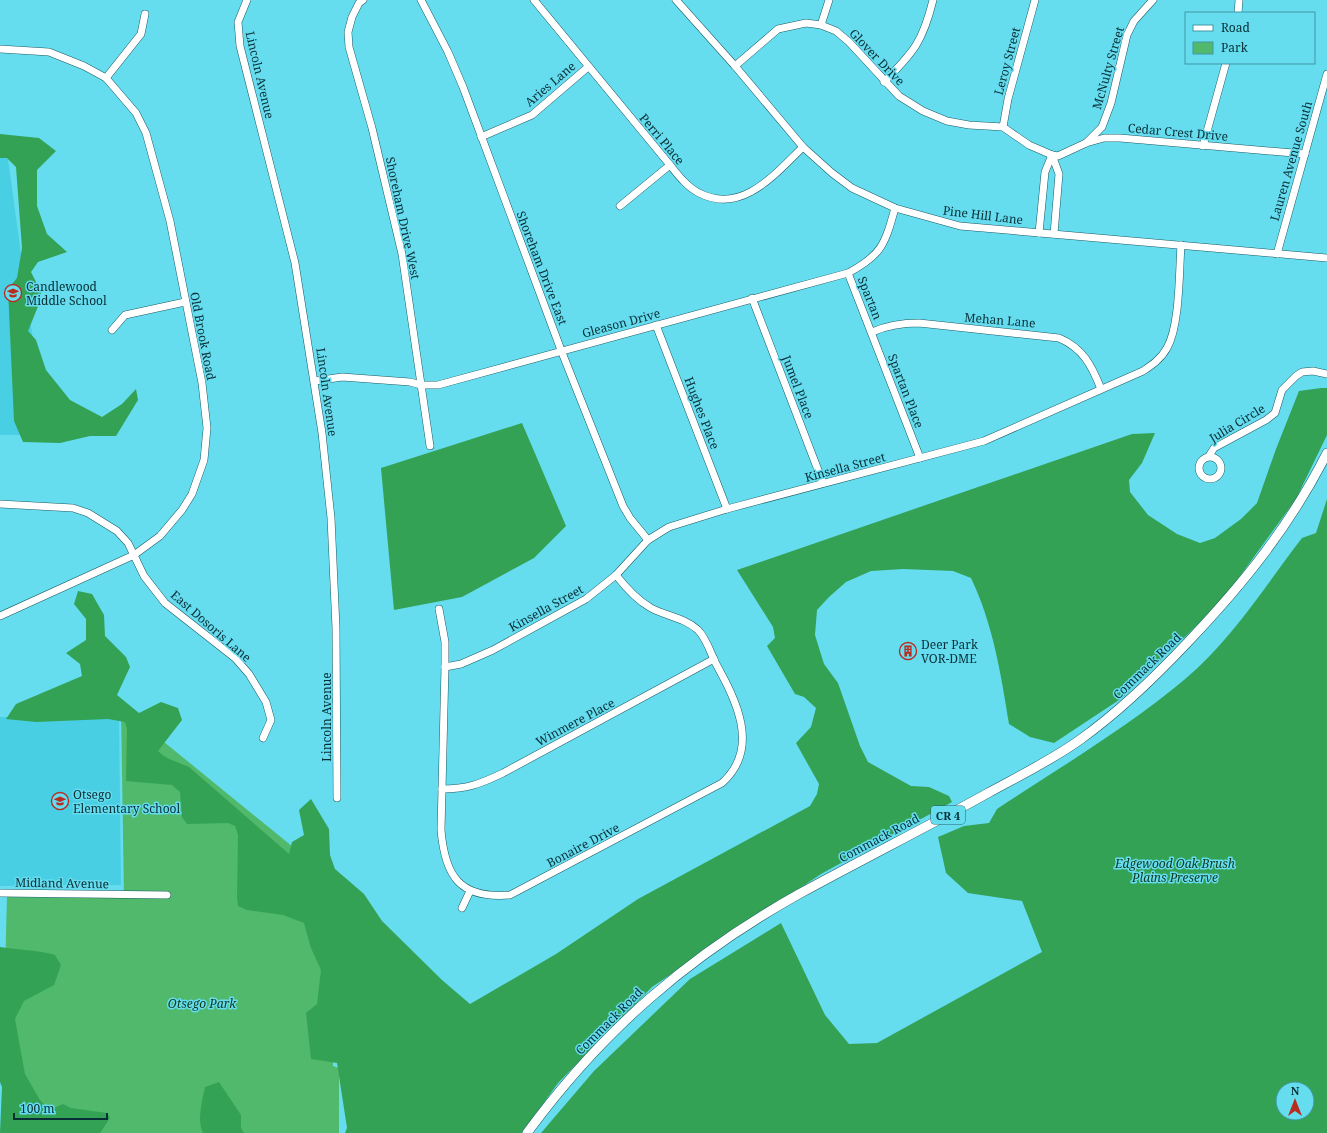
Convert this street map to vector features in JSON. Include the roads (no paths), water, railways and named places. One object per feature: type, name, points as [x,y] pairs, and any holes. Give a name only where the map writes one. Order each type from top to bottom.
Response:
[{"type":"main road","name":"Commack Road","points":[[527,1133],[588,1058],[631,1014],[672,978],[719,944],[798,895],[1039,765],[1080,740],[1120,709],[1165,668],[1228,600],[1250,573],[1283,530],[1302,500],[1327,453]]},
{"type":"street","name":"Lincoln Avenue","points":[[247,0],[238,22],[240,46],[295,263],[314,381],[331,518],[336,628],[337,798]]},
{"type":"street","name":"Shoreham Drive West","points":[[363,0],[352,17],[348,32],[349,47],[377,149],[402,254],[430,446]]},
{"type":"street","name":"Shoreham Drive East","points":[[421,0],[448,52],[622,506],[648,540]]},
{"type":"street","name":"Perri Place","points":[[534,0],[686,184],[698,192],[710,197],[725,200],[745,196],[760,186],[803,147]]},
{"type":"street","name":"Pine Hill Lane","points":[[676,0],[735,66],[803,147],[832,173],[852,188],[895,208],[960,226],[1327,258]]},
{"type":"street","points":[[821,25],[829,0]]},
{"type":"street","points":[[884,82],[904,62],[919,43],[927,24],[933,0]]},
{"type":"street","name":"Leroy Street","points":[[1003,127],[1008,99],[1035,0]]},
{"type":"street","name":"McNulty Street","points":[[1086,143],[1102,127],[1111,103],[1128,35],[1134,20],[1153,0]]},
{"type":"street","points":[[1238,12],[1239,0]]},
{"type":"street","points":[[106,78],[141,34],[145,14]]},
{"type":"street","name":"Glover Drive","points":[[735,66],[778,29],[806,23],[821,25],[836,31],[849,42],[884,82],[899,96],[923,111],[947,121],[969,125],[1003,127]]},
{"type":"street","name":"Old Brook Road","points":[[0,49],[49,52],[72,61],[106,78],[136,113],[146,133],[170,221],[206,407],[207,428],[204,460],[192,494],[182,510],[160,536],[134,555],[0,616]]},
{"type":"street","points":[[1203,146],[1226,64]]},
{"type":"street","name":"Aries Lane","points":[[481,137],[532,115],[588,66]]},
{"type":"street","name":"Lauren Avenue South","points":[[1277,254],[1327,74]]},
{"type":"street","points":[[1003,127],[1029,145],[1052,155],[1059,174],[1054,234]]},
{"type":"street","name":"Cedar Crest Drive","points":[[1052,155],[1058,156],[1086,143],[1104,138],[1120,138],[1305,154]]},
{"type":"street","points":[[1040,233],[1045,172],[1052,155]]},
{"type":"street","points":[[620,206],[670,165]]},
{"type":"street","name":"Gleason Drive","points":[[314,381],[342,377],[410,382],[421,385],[438,385],[561,350],[848,273],[870,260],[879,251],[886,238],[895,208]]},
{"type":"street","name":"Kinsella Street","points":[[445,667],[461,664],[493,650],[586,599],[616,575],[648,540],[679,522],[727,508],[984,441],[1143,371],[1158,361],[1168,348],[1175,321],[1182,245]]},
{"type":"street","name":"Spartan","points":[[848,273],[872,332]]},
{"type":"street","name":"Jumel Place","points":[[752,298],[823,483]]},
{"type":"street","points":[[112,330],[125,315],[185,302]]},
{"type":"street","name":"Mehan Lane","points":[[872,332],[885,326],[900,323],[919,323],[1059,338],[1069,342],[1088,360],[1101,389]]},
{"type":"street","name":"Hughes Place","points":[[656,325],[727,508]]},
{"type":"street","name":"Spartan Place","points":[[872,332],[920,458]]},
{"type":"street","name":"Julia Circle","points":[[1209,456],[1214,448],[1266,420],[1275,413],[1282,390],[1296,376],[1302,372],[1313,371],[1327,374]]},
{"type":"street","name":"East Dosoris Lane","points":[[0,504],[73,508],[88,513],[117,531],[128,543],[144,576],[165,602],[235,658],[249,674],[266,702],[271,720],[263,738]]},
{"type":"street","name":"Bonaire Drive","points":[[470,891],[480,895],[510,895],[715,787],[731,774],[738,763],[742,750],[743,735],[741,720],[714,659],[699,631],[691,624],[651,608],[632,594],[616,575]]},
{"type":"street","points":[[439,609],[445,642],[441,830],[442,849],[446,865],[456,878],[470,891],[462,908]]},
{"type":"street","name":"Winmere Place","points":[[442,789],[458,789],[475,786],[503,773],[714,659]]},
{"type":"street","name":"Midland Avenue","points":[[0,893],[167,895]]},
{"type":"place","name":"Candlewood Middle School","points":[[13,293]]},
{"type":"place","name":"Deer Park VOR-DME","points":[[908,651]]},
{"type":"place","name":"Otsego Elementary School","points":[[60,801]]},
{"type":"park label","name":"Edgewood Oak Brush Plains Preserve","points":[[1175,870]]},
{"type":"park label","name":"Otsego Park","points":[[202,1003]]}]
